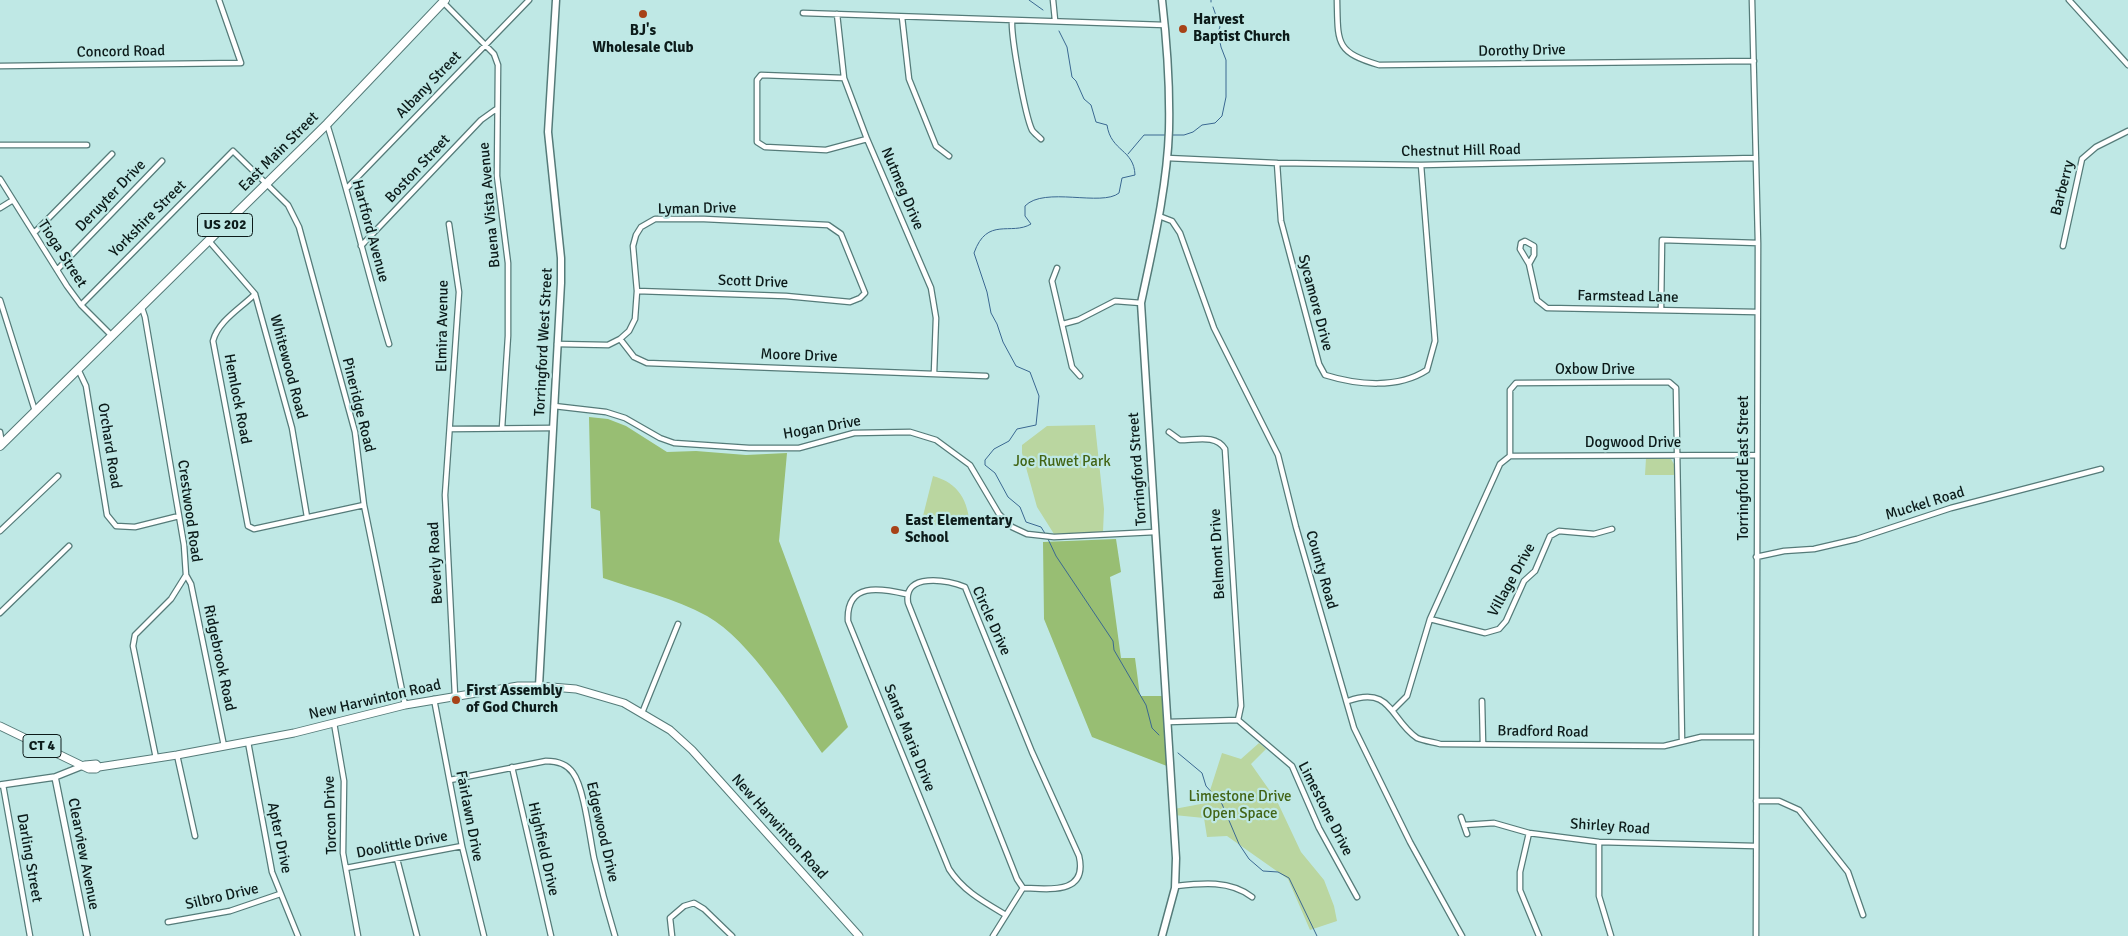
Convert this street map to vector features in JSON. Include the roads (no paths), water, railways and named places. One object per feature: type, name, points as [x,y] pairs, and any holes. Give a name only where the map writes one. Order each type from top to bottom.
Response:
[{"type":"highway","name":"East Main Street","points":[[1,445],[327,124],[443,1]]},
{"type":"main road","name":"Torringford West Street","points":[[539,686],[561,272],[548,132],[556,0]]},
{"type":"main road","name":"Torringford Street","points":[[1162,0],[1165,25],[1169,134],[1159,216],[1141,303],[1168,722],[1176,886],[1162,936]]},
{"type":"main road","name":"New Harwinton Road","points":[[0,726],[85,765],[96,764],[99,767],[248,742],[334,723],[405,704],[434,699],[539,686],[576,689],[604,696],[642,712],[670,730],[692,750],[859,936]]},
{"type":"street","name":"Concord Road","points":[[0,66],[241,63],[219,0]]},
{"type":"street","name":"Albany Street","points":[[347,188],[529,0]]},
{"type":"street","points":[[1052,0],[1055,20]]},
{"type":"street","name":"Dorothy Drive","points":[[1337,0],[1338,35],[1343,46],[1354,58],[1379,65],[1754,61]]},
{"type":"street","name":"Torringford East Street","points":[[1752,0],[1758,243],[1756,936]]},
{"type":"street","points":[[2069,0],[2128,65]]},
{"type":"street","name":"Buena Vista Avenue","points":[[443,1],[494,54],[498,65],[496,110],[497,176],[508,263],[508,336],[502,428]]},
{"type":"street","points":[[803,13],[1165,25]]},
{"type":"street","name":"Nutmeg Drive","points":[[837,14],[844,78],[867,139],[930,288],[936,318],[934,373]]},
{"type":"street","points":[[902,17],[908,79],[936,146],[948,156]]},
{"type":"street","points":[[1012,20],[1016,57],[1032,130],[1041,139]]},
{"type":"street","points":[[844,78],[761,75],[756,80],[758,142],[765,147],[826,150],[843,147],[867,139]]},
{"type":"street","name":"Boston Street","points":[[361,246],[481,120],[496,110]]},
{"type":"street","name":"Hartford Avenue","points":[[327,124],[347,188],[361,246],[389,344]]},
{"type":"street","name":"Barberry","points":[[2063,246],[2082,159],[2096,147],[2128,131]]},
{"type":"street","points":[[0,145],[88,145]]},
{"type":"street","name":"Pineridge Road","points":[[233,151],[288,205],[300,227],[355,432],[364,505],[405,704]]},
{"type":"street","name":"Yorkshire Street","points":[[81,305],[233,151]]},
{"type":"street","points":[[34,233],[112,154]]},
{"type":"street","name":"Chestnut Hill Road","points":[[1167,158],[1277,163],[1420,164],[1756,158]]},
{"type":"street","name":"Deruyter Drive","points":[[57,270],[162,161]]},
{"type":"street","name":"Sycamore Drive","points":[[1277,163],[1281,220],[1318,364],[1325,375],[1337,379],[1396,384],[1413,379],[1427,370],[1435,341],[1420,164]]},
{"type":"street","name":"Tioga Street","points":[[0,179],[81,305],[112,336]]},
{"type":"street","points":[[0,208],[13,200]]},
{"type":"street","name":"County Road","points":[[1159,216],[1172,221],[1180,233],[1214,328],[1278,455],[1296,527],[1348,701],[1354,728],[1410,842],[1462,936]]},
{"type":"street","name":"Lyman Drive","points":[[620,339],[629,331],[635,319],[637,291],[633,246],[641,227],[655,219],[704,219],[828,225],[836,228],[841,234],[865,293]]},
{"type":"street","name":"Elmira Avenue","points":[[448,224],[459,292],[450,429]]},
{"type":"street","points":[[1661,310],[1662,240],[1758,243]]},
{"type":"street","name":"Whitewood Road","points":[[209,241],[256,294],[292,428],[307,517]]},
{"type":"street","name":"Farmstead Lane","points":[[1529,264],[1535,250],[1534,246],[1525,241],[1521,243],[1520,249],[1529,264],[1537,300],[1547,308],[1757,312]]},
{"type":"street","points":[[1058,268],[1052,281],[1072,367],[1080,376]]},
{"type":"street","name":"Scott Drive","points":[[637,291],[786,296],[850,302],[860,298],[865,293]]},
{"type":"street","name":"Hemlock Road","points":[[256,294],[215,332],[213,341],[248,526],[254,529],[263,528],[307,517]]},
{"type":"street","points":[[0,300],[36,411]]},
{"type":"street","points":[[1063,324],[1078,320],[1115,300],[1141,303]]},
{"type":"street","name":"Crestwood Road","points":[[142,308],[146,317],[157,378],[179,516],[186,575],[171,599],[135,635],[133,646],[156,758]]},
{"type":"street","points":[[557,344],[608,345],[620,339]]},
{"type":"street","name":"Moore Drive","points":[[620,339],[634,357],[646,363],[986,376]]},
{"type":"street","name":"Orchard Road","points":[[78,369],[86,386],[107,515],[116,526],[134,527],[179,516]]},
{"type":"street","name":"Oxbow Drive","points":[[1510,456],[1510,390],[1516,383],[1669,382],[1676,388],[1682,741]]},
{"type":"street","name":"Hogan Drive","points":[[554,406],[606,412],[625,418],[660,438],[674,443],[749,448],[790,448],[854,433],[910,432],[936,440],[970,465],[999,514],[1012,527],[1027,534],[1054,537],[1155,532]]},
{"type":"street","points":[[450,429],[552,428]]},
{"type":"street","name":"Beverly Road","points":[[450,429],[445,494],[455,696]]},
{"type":"street","points":[[0,432],[1,445]]},
{"type":"street","name":"Belmont Drive","points":[[1169,432],[1180,440],[1214,439],[1221,442],[1225,449],[1241,706],[1238,720]]},
{"type":"street","name":"Dogwood Drive","points":[[1510,456],[1757,455]]},
{"type":"street","points":[[1394,709],[1407,696],[1430,620],[1500,464],[1510,456]]},
{"type":"street","name":"Muckel Road","points":[[1756,557],[1784,551],[1814,550],[1857,539],[1951,508],[2101,469]]},
{"type":"street","points":[[0,531],[58,476]]},
{"type":"street","points":[[307,517],[364,505]]},
{"type":"street","name":"Village Drive","points":[[1430,620],[1485,634],[1499,629],[1506,622],[1524,581],[1535,571],[1550,536],[1559,531],[1594,534],[1612,528]]},
{"type":"street","points":[[0,613],[69,546]]},
{"type":"street","name":"Ridgebrook Road","points":[[186,575],[191,584],[224,746]]},
{"type":"street","name":"Circle Drive","points":[[906,594],[918,582],[931,580],[951,581],[965,587],[1032,752],[1080,856],[1082,865],[1080,874],[1072,884],[1064,888],[1052,889],[1023,888]]},
{"type":"street","name":"Santa Maria Drive","points":[[906,594],[870,589],[860,592],[851,600],[848,610],[848,621],[949,869],[974,896],[1006,915]]},
{"type":"street","points":[[906,594],[1017,879],[1023,888],[993,936]]},
{"type":"street","points":[[642,712],[678,624]]},
{"type":"street","name":"Bradford Road","points":[[1348,701],[1359,697],[1373,697],[1394,709],[1400,722],[1418,738],[1440,744],[1664,746],[1701,737],[1756,737]]},
{"type":"street","name":"Fairlawn Drive","points":[[434,699],[462,846],[484,936]]},
{"type":"street","points":[[1482,701],[1483,744]]},
{"type":"street","points":[[1168,722],[1238,720]]},
{"type":"street","name":"Limestone Drive","points":[[1238,720],[1292,766],[1320,828],[1357,897]]},
{"type":"street","name":"Torcon Drive","points":[[334,723],[344,781],[342,842],[358,936]]},
{"type":"street","name":"Apter Drive","points":[[248,742],[272,872],[298,936]]},
{"type":"street","points":[[177,755],[195,836]]},
{"type":"street","name":"Edgewood Drive","points":[[450,780],[512,767],[554,761],[564,765],[575,775],[615,936]]},
{"type":"street","points":[[2,785],[55,778],[85,765]]},
{"type":"street","name":"Highfield Drive","points":[[512,767],[551,936]]},
{"type":"street","name":"Clearview Avenue","points":[[55,778],[86,936]]},
{"type":"street","name":"Darling Street","points":[[2,785],[30,936]]},
{"type":"street","points":[[1756,800],[1780,801],[1799,810],[1848,872],[1863,915]]},
{"type":"street","points":[[1462,817],[1467,834]]},
{"type":"street","name":"Shirley Road","points":[[1464,825],[1494,823],[1529,833],[1599,842],[1755,846]]},
{"type":"street","points":[[1529,833],[1520,872],[1520,890],[1539,936]]},
{"type":"street","points":[[1599,842],[1599,896],[1611,936]]},
{"type":"street","name":"Doolittle Drive","points":[[346,868],[462,846]]},
{"type":"street","points":[[397,859],[417,936]]},
{"type":"street","points":[[1176,886],[1214,882],[1244,892],[1252,898]]},
{"type":"street","name":"Silbro Drive","points":[[168,922],[230,911],[280,894]]},
{"type":"street","points":[[672,936],[670,918],[684,906],[694,903],[704,909],[732,936]]},
{"type":"waterway","points":[[1029,0],[1043,10]]},
{"type":"waterway","points":[[1172,135],[1184,135],[1193,132],[1202,125],[1215,123],[1222,116],[1226,97],[1226,60],[1218,32],[1220,27],[1213,7]]},
{"type":"waterway","points":[[1046,535],[1041,527],[1026,522],[1020,507],[1008,497],[995,473],[985,465],[985,460],[994,449],[1009,441],[1017,429],[1036,425],[1039,396],[1030,372],[1016,366],[1003,342],[991,313],[987,292],[974,253],[979,242],[992,231],[1023,227],[1031,224],[1025,216],[1025,206],[1034,200],[1059,197],[1111,197],[1119,193],[1122,178],[1135,175],[1131,160],[1113,141],[1107,125],[1096,122],[1091,105],[1084,99],[1076,81],[1072,77],[1067,47],[1059,31]]},
{"type":"waterway","points":[[1128,154],[1144,135],[1165,135]]},
{"type":"waterway","points":[[1048,539],[1056,556],[1113,641],[1114,650],[1146,705],[1152,728],[1159,735]]},
{"type":"waterway","points":[[1178,753],[1202,773],[1206,786],[1222,804],[1239,844],[1249,859],[1263,871],[1278,872],[1289,878],[1317,936]]},
{"type":"place","name":"BJ's Wholesale Club","points":[[643,14]]},
{"type":"place","name":"Harvest Baptist Church","points":[[1183,29]]},
{"type":"place","name":"East Elementary School","points":[[895,530]]},
{"type":"place","name":"First Assembly of God Church","points":[[456,700]]},
{"type":"park label","name":"Joe Ruwet Park","points":[[1062,462]]},
{"type":"park label","name":"Limestone Drive Open Space","points":[[1240,806]]}]
